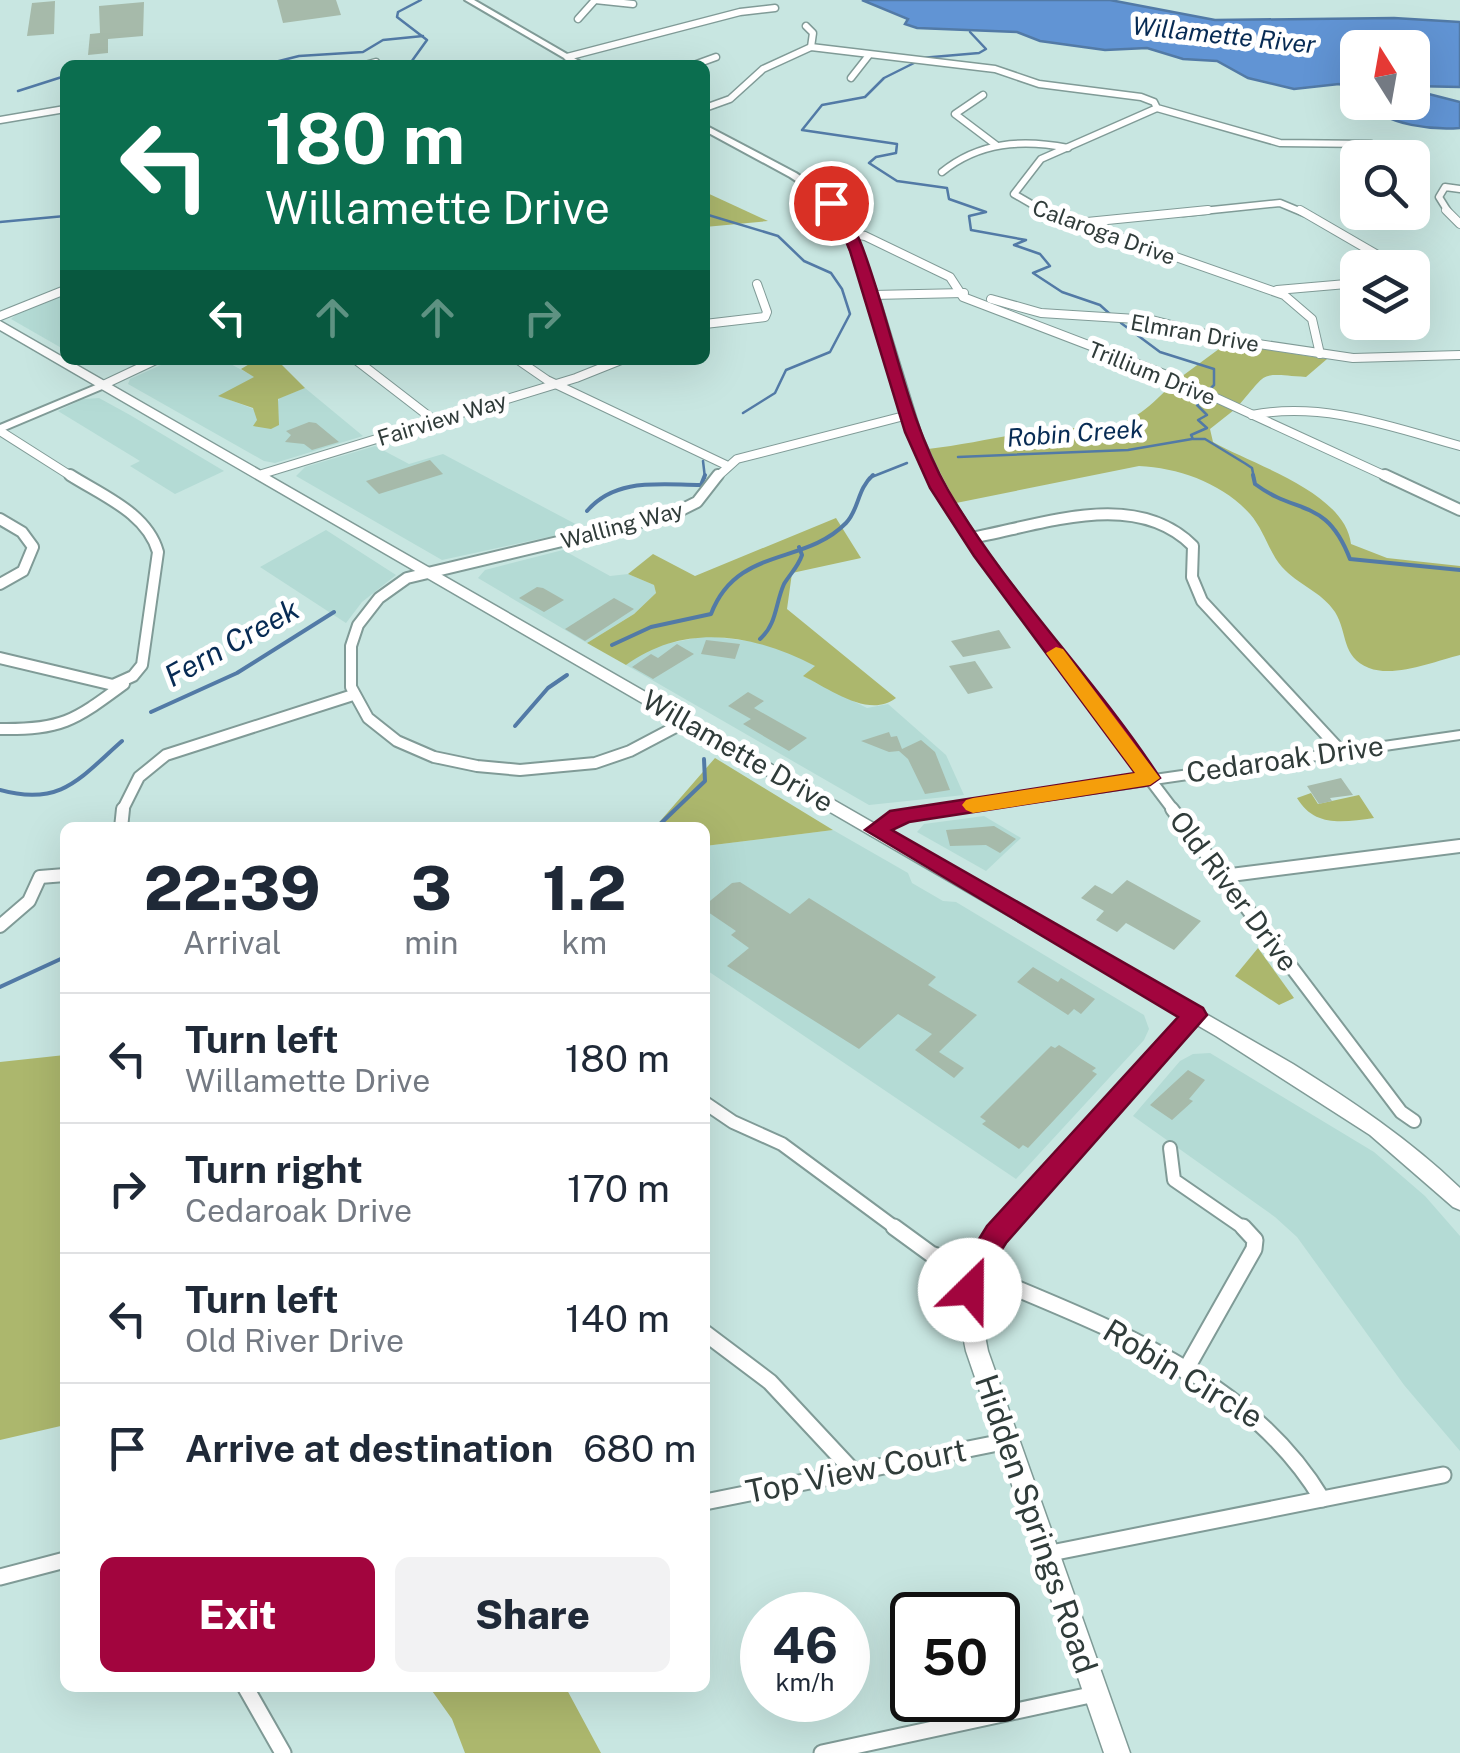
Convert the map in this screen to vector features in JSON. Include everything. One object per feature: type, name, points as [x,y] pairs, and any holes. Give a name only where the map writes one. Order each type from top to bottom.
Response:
[{"type":"main road","name":"Willamette Drive","points":[[0,325],[60,360]]},
{"type":"main road","name":"Willamette Drive","points":[[68,365],[432,572],[1346,1106],[1406,1151],[1460,1201]]},
{"type":"main road","points":[[974,1270],[996,1234],[1194,1015]]},
{"type":"main road","name":"Hidden Springs Road","points":[[974,1270],[971,1327],[1116,1753]]},
{"type":"street","points":[[469,0],[573,60]]},
{"type":"street","points":[[578,19],[595,0],[633,4]]},
{"type":"street","points":[[567,57],[740,12],[775,8]]},
{"type":"street","points":[[806,26],[813,33],[811,46]]},
{"type":"street","points":[[710,106],[730,99],[762,69],[811,46],[995,69],[1039,84],[1141,97],[1154,102],[1157,108],[1280,143],[1340,144]]},
{"type":"street","points":[[851,78],[869,55]]},
{"type":"street","points":[[708,60],[716,57]]},
{"type":"street","points":[[983,96],[955,114],[996,145]]},
{"type":"street","name":"Calaroga Drive","points":[[1157,108],[1037,162],[1014,194],[1022,202],[1073,223],[1292,300],[1313,316],[1319,332],[1320,354]]},
{"type":"street","points":[[0,120],[60,110]]},
{"type":"street","name":"Old River Drive","points":[[710,131],[816,190],[839,212],[873,295],[908,415],[934,478],[971,538],[1401,1112],[1414,1121]]},
{"type":"street","points":[[942,172],[960,156],[996,145],[1051,144],[1068,148]]},
{"type":"street","points":[[1460,189],[1447,186],[1439,199],[1460,224]]},
{"type":"street","points":[[1073,223],[1280,203],[1293,206],[1369,250]]},
{"type":"street","name":"Trillium Drive","points":[[850,233],[950,277],[961,293],[1164,374],[1460,510]]},
{"type":"street","points":[[710,323],[765,317],[768,312],[757,284]]},
{"type":"street","points":[[1271,290],[1340,284]]},
{"type":"street","points":[[0,316],[60,292]]},
{"type":"street","name":"Elmran Drive","points":[[873,295],[961,293],[1041,313],[1152,320],[1225,338],[1320,354],[1385,360],[1460,356]]},
{"type":"street","points":[[0,430],[145,365]]},
{"type":"street","points":[[363,365],[436,421]]},
{"type":"street","points":[[526,365],[555,384],[726,465],[752,454],[908,415]]},
{"type":"street","name":"Fairview Way","points":[[262,474],[608,365]]},
{"type":"street","points":[[1252,416],[1282,412],[1341,417],[1460,446]]},
{"type":"street","points":[[0,430],[136,517],[154,535],[158,552],[142,667],[128,682],[65,726],[46,730],[0,729]]},
{"type":"street","name":"Walling Way","points":[[353,695],[348,659],[356,626],[395,585],[410,576],[686,510],[708,494],[726,465]]},
{"type":"street","points":[[971,538],[1112,514],[1142,516],[1170,525],[1193,546],[1192,577],[1202,601],[1341,751]]},
{"type":"street","points":[[0,519],[22,532],[33,547],[30,564],[23,573],[0,584]]},
{"type":"street","points":[[0,658],[113,685],[128,682]]},
{"type":"street","points":[[122,822],[128,787],[146,767],[166,755],[353,695],[378,725],[407,746],[433,758],[489,770],[540,771],[593,764],[651,742],[684,722]]},
{"type":"street","name":"Cedaroak Drive","points":[[876,830],[890,819],[909,815],[1460,735]]},
{"type":"street","points":[[1223,876],[1460,846]]},
{"type":"street","points":[[0,926],[29,901],[40,877],[60,875]]},
{"type":"street","points":[[710,1106],[733,1122],[782,1144],[931,1254],[974,1270]]},
{"type":"street","points":[[1170,1148],[1174,1180],[1238,1220],[1255,1240],[1254,1249],[1185,1371]]},
{"type":"street","name":"Robin Circle","points":[[1013,1287],[1068,1307],[1185,1371],[1270,1425],[1309,1470],[1322,1499]]},
{"type":"street","points":[[710,1337],[770,1382],[853,1471]]},
{"type":"street","name":"Top View Court","points":[[710,1501],[1008,1441]]},
{"type":"street","points":[[1046,1554],[1443,1475]]},
{"type":"street","points":[[0,1577],[60,1561]]},
{"type":"street","points":[[248,1692],[283,1753]]},
{"type":"street","points":[[822,1753],[1094,1694]]},
{"type":"shaded area","points":[[60,297],[60,347],[11,319]]},
{"type":"shaded area","points":[[161,365],[232,365],[255,377],[220,396],[256,410],[258,421],[275,413],[279,398],[305,388],[363,436],[275,463],[264,461],[128,384],[130,379]]},
{"type":"shaded area","points":[[99,398],[224,471],[175,494],[130,466],[140,461],[58,411],[83,399]]},
{"type":"shaded area","points":[[375,446],[409,464],[443,454],[585,529],[442,560],[296,476],[305,467]]},
{"type":"shaded area","points":[[326,530],[396,575],[362,602],[346,623],[260,567]]},
{"type":"shaded area","points":[[563,550],[610,576],[628,574],[654,585],[656,593],[634,614],[587,643],[478,578],[485,570]]},
{"type":"shaded area","points":[[706,636],[774,644],[816,666],[804,676],[867,708],[888,704],[946,755],[964,795],[869,805],[626,665],[650,647]]},
{"type":"shaded area","points":[[984,816],[1021,838],[986,871],[917,832],[924,824]]},
{"type":"shaded area","points":[[833,830],[908,873],[912,883],[943,901],[956,902],[1144,1015],[1149,1029],[1144,1040],[1016,1179],[710,972],[710,845]]},
{"type":"shaded area","points":[[1210,1053],[1374,1152],[1425,1196],[1460,1236],[1460,1451],[1404,1385],[1297,1237],[1275,1217],[1133,1116],[1180,1061],[1193,1054]]},
{"type":"green space","points":[[710,194],[768,221],[710,227]]},
{"type":"green space","points":[[1227,343],[1327,359],[1306,377],[1266,377],[1239,405],[1181,377]]},
{"type":"green space","points":[[248,365],[282,365],[305,388],[278,399],[279,425],[271,429],[253,426],[257,420],[253,408],[218,396],[254,377],[241,369]]},
{"type":"green space","points":[[1173,383],[1234,410],[1210,429],[1213,442],[1315,495],[1333,509],[1351,544],[1387,558],[1460,566],[1460,655],[1391,671],[1360,663],[1349,651],[1330,605],[1282,567],[1255,520],[1239,503],[1199,479],[1139,466],[956,503],[928,449],[1038,431],[1110,426],[1137,415]]},
{"type":"green space","points":[[836,518],[861,558],[792,573],[787,609],[896,698],[885,704],[850,700],[803,676],[815,666],[744,640],[696,638],[672,643],[626,665],[587,643],[634,614],[656,593],[654,585],[628,574],[653,554],[695,576]]},
{"type":"green space","points":[[715,758],[833,830],[710,845],[710,822],[659,822]]},
{"type":"green space","points":[[1311,793],[1318,804],[1359,795],[1374,818],[1321,819],[1297,798]]},
{"type":"green space","points":[[1258,948],[1294,998],[1279,1005],[1235,976]]},
{"type":"green space","points":[[60,1056],[60,1426],[0,1440],[0,1062]]},
{"type":"green space","points":[[433,1692],[568,1692],[601,1753],[465,1753],[452,1719]]},
{"type":"water","name":"Willamette River","points":[[862,0],[1110,0],[1215,20],[1394,18],[1460,22],[1460,87],[1430,86],[1430,30],[1340,30],[1340,84],[1294,89],[1248,78],[1217,61],[1183,59],[1147,48],[1105,50],[1040,41],[1017,32],[917,28],[905,24],[908,19]]},
{"type":"water","points":[[1430,94],[1460,102],[1460,128],[1394,120],[1430,120]]},
{"type":"building","points":[[277,0],[336,0],[341,15],[283,23]]},
{"type":"building","points":[[55,1],[54,34],[27,36],[32,3]]},
{"type":"building","points":[[144,2],[143,36],[108,39],[108,53],[88,55],[90,34],[100,33],[99,6]]},
{"type":"building","points":[[316,423],[339,442],[312,450],[304,444],[285,442],[291,435],[286,431]]},
{"type":"building","points":[[430,460],[443,474],[379,494],[366,481]]},
{"type":"building","points":[[537,587],[564,600],[544,612],[519,598]]},
{"type":"building","points":[[614,598],[634,609],[585,641],[565,629]]},
{"type":"building","points":[[999,630],[1011,648],[963,657],[951,641]]},
{"type":"building","points":[[706,640],[740,644],[735,659],[701,654]]},
{"type":"building","points":[[677,644],[694,654],[653,679],[632,667],[651,654],[658,658]]},
{"type":"building","points":[[975,661],[993,688],[968,694],[949,666]]},
{"type":"building","points":[[748,692],[764,701],[754,708],[807,738],[789,751],[743,724],[751,719],[728,706]]},
{"type":"building","points":[[889,732],[891,737],[897,736],[902,749],[921,740],[935,752],[950,790],[925,794],[908,759],[899,751],[889,752],[861,741]]},
{"type":"building","points":[[1341,778],[1353,795],[1319,804],[1307,786]]},
{"type":"building","points":[[994,826],[1016,839],[1000,853],[986,845],[950,846],[946,830]]},
{"type":"building","points":[[1127,880],[1201,921],[1174,950],[1126,923],[1117,932],[1096,920],[1104,911],[1081,898],[1095,885],[1112,894]]},
{"type":"building","points":[[740,882],[790,914],[809,898],[936,977],[928,985],[977,1015],[939,1052],[964,1068],[954,1078],[915,1050],[932,1034],[898,1014],[859,1049],[727,966],[749,948],[731,935],[736,931],[710,913],[710,901],[732,883]]},
{"type":"building","points":[[1033,967],[1058,982],[1061,978],[1095,999],[1081,1014],[1074,1009],[1068,1015],[1017,982]]},
{"type":"building","points":[[1059,1045],[1096,1068],[1092,1071],[1097,1074],[1028,1148],[1023,1145],[1019,1149],[982,1124],[986,1121],[980,1117],[1051,1046]]},
{"type":"building","points":[[1188,1070],[1205,1080],[1189,1099],[1193,1101],[1172,1120],[1150,1105]]},
{"type":"waterway","name":"Fern Creek","points":[[421,0],[398,12],[397,17],[422,36]]},
{"type":"waterway","points":[[921,58],[979,53],[986,49],[970,32]]},
{"type":"waterway","points":[[283,60],[363,52],[383,40],[422,36]]},
{"type":"waterway","name":"Fern Creek","points":[[413,60],[427,40],[422,36]]},
{"type":"waterway","points":[[916,62],[884,78],[865,97],[822,105],[802,130],[897,144],[896,153],[876,157],[869,163],[897,181],[947,188],[949,199],[986,212],[969,216],[971,230],[1026,240],[1014,245],[1040,254],[1050,266],[1033,273],[1062,292],[1100,305],[1111,315]]},
{"type":"waterway","points":[[18,91],[60,78]]},
{"type":"waterway","points":[[0,222],[60,216]]},
{"type":"waterway","name":"Fern Creek","points":[[710,216],[778,236],[804,261],[831,273],[842,289],[850,314],[830,352],[786,370],[775,393],[743,413]]},
{"type":"waterway","points":[[1121,323],[1160,352],[1214,369],[1214,385],[1210,389]]},
{"type":"waterway","points":[[1204,397],[1197,405],[1207,415],[1198,420],[1207,428],[1191,435],[1193,439],[1205,439],[1246,464],[1252,468],[1254,478]]},
{"type":"waterway","name":"Robin Creek","points":[[958,457],[1128,450],[1192,439]]},
{"type":"waterway","name":"Fern Creek","points":[[703,461],[705,476]]},
{"type":"waterway","name":"Robin Creek","points":[[871,477],[907,463]]},
{"type":"waterway","points":[[1253,475],[1255,484],[1270,494],[1321,516],[1341,539],[1350,559],[1460,570]]},
{"type":"waterway","name":"Fern Creek","points":[[587,511],[599,500],[625,488],[701,485],[705,476]]},
{"type":"waterway","name":"Robin Creek","points":[[800,550],[846,523],[871,477]]},
{"type":"waterway","name":"Robin Creek","points":[[612,645],[651,627],[711,614],[737,577],[800,550]]},
{"type":"waterway","points":[[760,639],[773,620],[784,584],[802,555],[800,550]]},
{"type":"waterway","name":"Fern Creek","points":[[151,712],[237,673],[334,612]]},
{"type":"waterway","name":"Robin Creek","points":[[515,726],[548,688],[567,675]]},
{"type":"waterway","name":"Fern Creek","points":[[0,790],[39,795],[54,792],[81,777],[122,741]]},
{"type":"waterway","points":[[662,822],[705,781],[704,759]]},
{"type":"waterway","name":"Robin Creek","points":[[0,987],[60,959]]},
{"type":"slow traffic","points":[[973,805],[1150,778],[1056,653]]},
{"type":"route","points":[[831,203],[842,216],[858,251],[914,432],[939,488],[980,552],[1150,778],[909,815],[890,819],[876,830],[1194,1015],[996,1234],[974,1270],[970,1290]]}]
